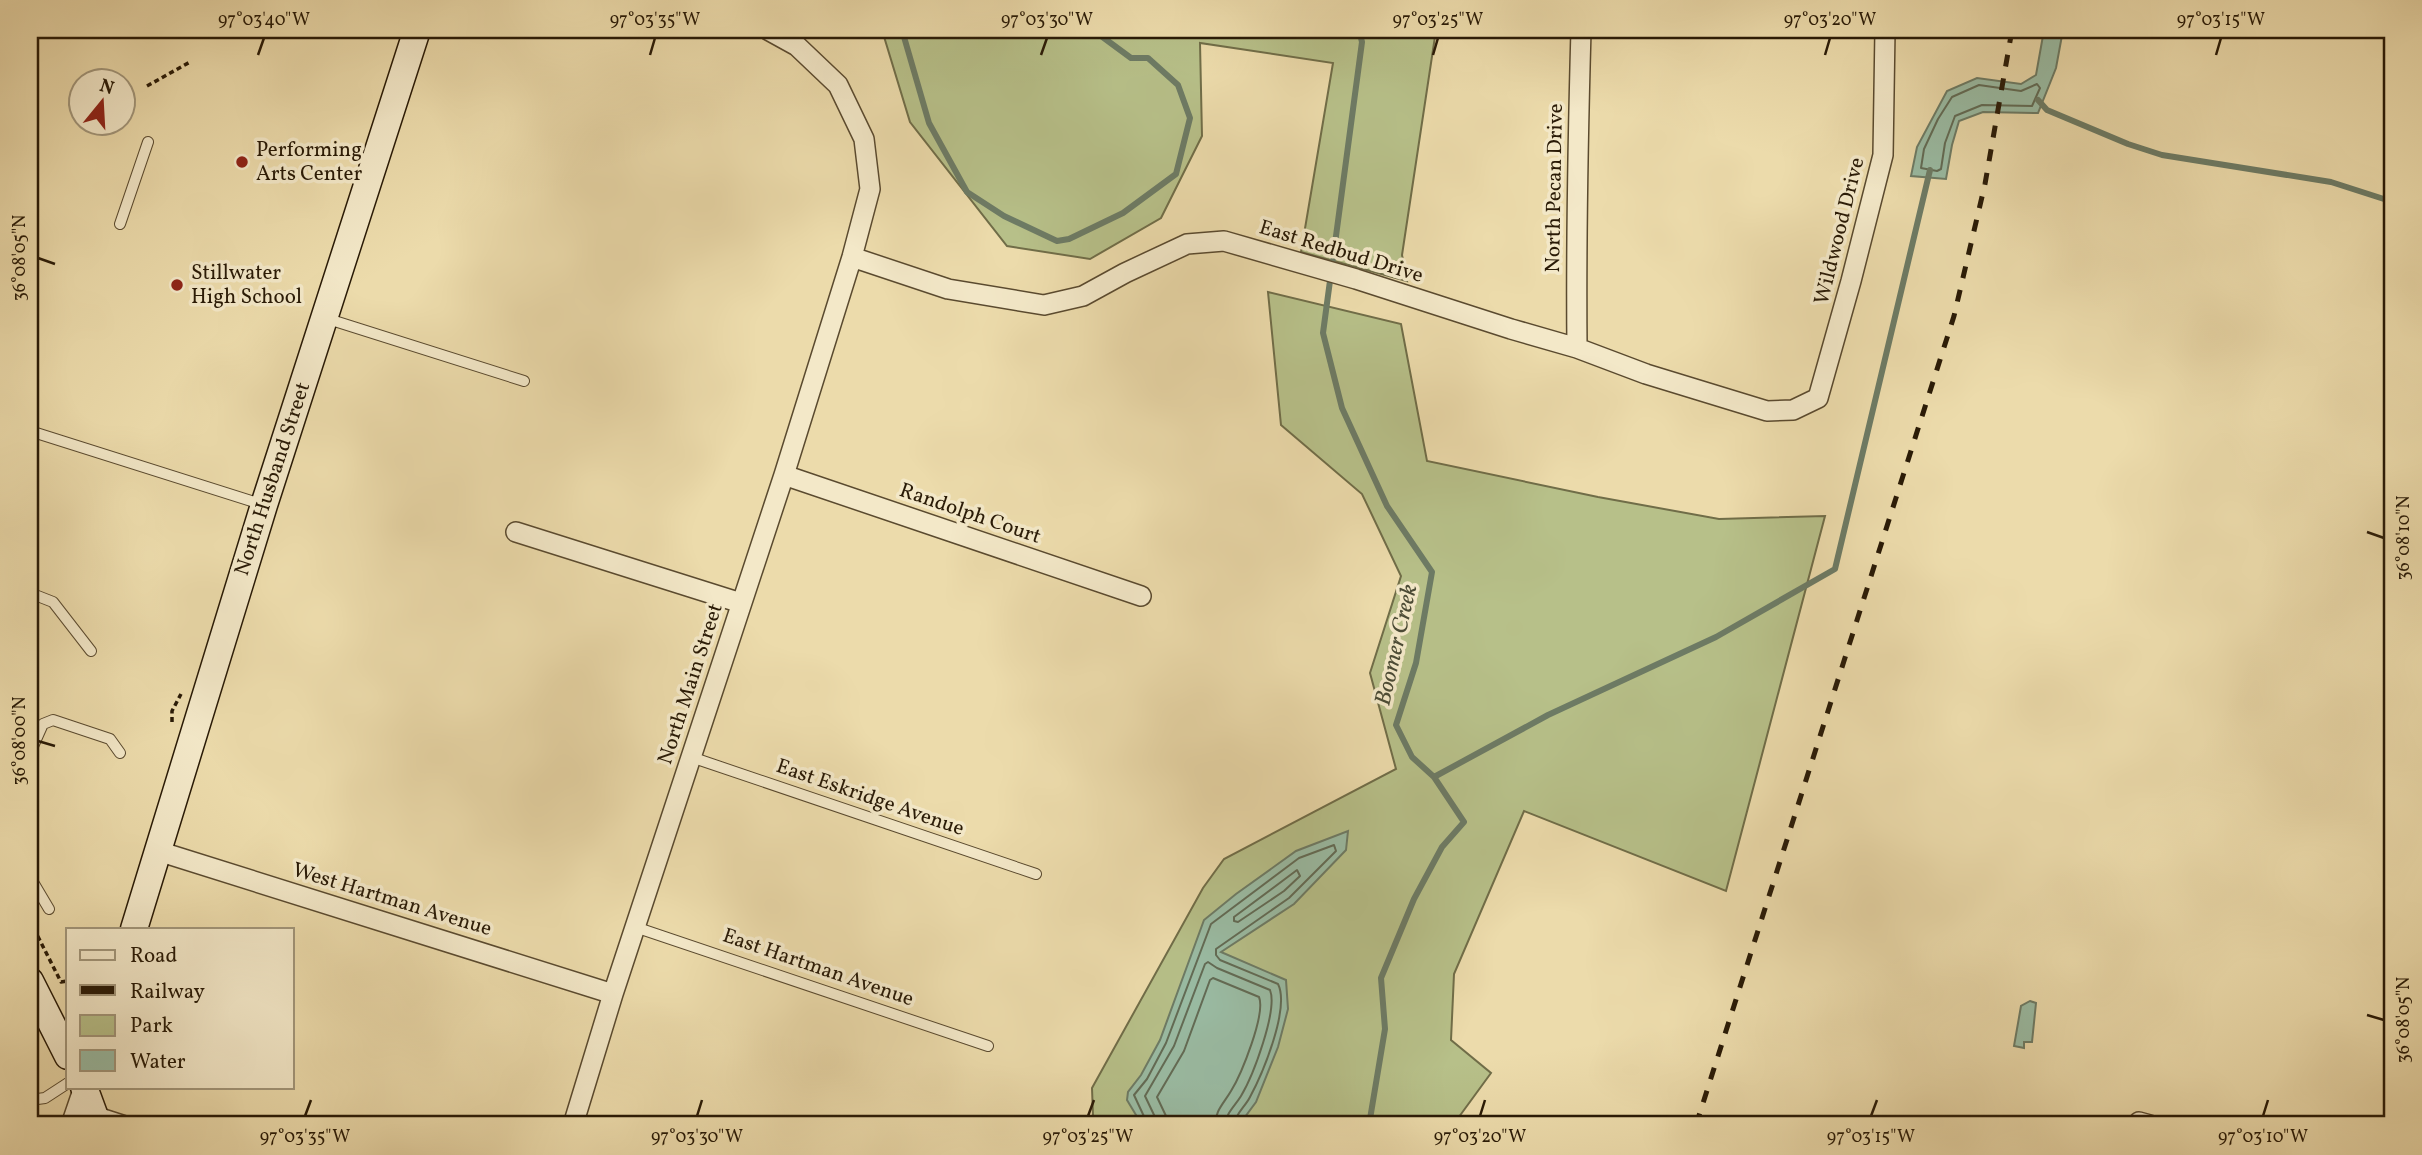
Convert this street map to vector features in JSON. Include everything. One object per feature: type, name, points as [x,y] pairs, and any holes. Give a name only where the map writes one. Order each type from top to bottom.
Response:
[{"type":"street","name":"North Husband Street","points":[[134,928],[264,505],[417,30]]},
{"type":"street","name":"North Main Street","points":[[573,1125],[613,994],[784,475],[852,257],[870,189],[864,139],[838,85],[797,47],[768,30]]},
{"type":"street","name":"North Pecan Drive","points":[[1577,348],[1576,240],[1581,30]]},
{"type":"street","name":"Wildwood Drive","points":[[1818,398],[1883,155],[1885,30]]},
{"type":"street","name":"East Redbud Drive","points":[[852,257],[948,289],[1044,304],[1083,296],[1187,244],[1224,241],[1577,348],[1646,374],[1767,411],[1793,410],[1818,398]]},
{"type":"street","name":"Randolph Court","points":[[784,475],[1141,596]]},
{"type":"street","points":[[516,532],[741,603]]},
{"type":"street","name":"West Hartman Avenue","points":[[158,850],[613,994]]},
{"type":"street","points":[[32,985],[66,1005]]},
{"type":"street","points":[[32,985],[66,1052]]},
{"type":"street","points":[[84,1088],[88,1122],[122,1125]]},
{"type":"lane","points":[[120,225],[148,142]]},
{"type":"lane","points":[[324,317],[524,381]]},
{"type":"lane","points":[[30,431],[264,505]]},
{"type":"lane","points":[[30,593],[53,602],[91,651]]},
{"type":"lane","points":[[30,753],[43,724],[53,720],[110,740],[120,753]]},
{"type":"lane","name":"East Eskridge Avenue","points":[[691,757],[1036,874]]},
{"type":"lane","points":[[30,877],[49,909]]},
{"type":"lane","name":"East Hartman Avenue","points":[[635,927],[988,1046]]},
{"type":"lane","points":[[30,1100],[45,1098],[66,1084]]},
{"type":"path","points":[[147,86],[190,62]]},
{"type":"path","points":[[30,921],[61,982],[66,981]]},
{"type":"green space","points":[[882,30],[1436,30],[1402,255],[1407,281],[1301,252],[1333,63],[1200,43],[1202,136],[1161,218],[1090,259],[1007,246],[910,122]]},
{"type":"green space","points":[[1268,292],[1401,324],[1427,461],[1719,519],[1825,516],[1726,891],[1524,811],[1454,974],[1451,1040],[1491,1073],[1453,1125],[1100,1125],[1093,1116],[1092,1088],[1203,888],[1224,859],[1396,769],[1370,673],[1401,576],[1362,494],[1281,425]]},
{"type":"water","points":[[2044,30],[2063,30],[2056,68],[2038,113],[1983,112],[1959,121],[1946,179],[1911,176],[1917,147],[1947,91],[1977,78],[2021,84],[2036,75]]},
{"type":"water","points":[[1348,831],[1346,850],[1294,904],[1221,952],[1286,980],[1288,1009],[1278,1047],[1256,1102],[1239,1125],[1142,1125],[1127,1100],[1128,1092],[1141,1075],[1160,1040],[1204,920],[1296,851]]},
{"type":"water","points":[[2030,1001],[2036,1003],[2032,1042],[2024,1042],[2024,1048],[2014,1046],[2021,1006]]},
{"type":"waterway","name":"Boomer Creek","points":[[902,30],[929,123],[967,192],[1004,216],[1057,241],[1069,239],[1123,213],[1176,174],[1190,118],[1178,85],[1148,58],[1131,58],[1093,30]]},
{"type":"waterway","name":"Boomer Creek","points":[[1359,30],[1362,42],[1323,333],[1342,408],[1387,506],[1432,572],[1416,663],[1396,725],[1412,757],[1434,777],[1464,822],[1442,847],[1414,899],[1381,978],[1385,1029],[1369,1125]]},
{"type":"waterway","points":[[2038,100],[2047,110],[2128,144],[2162,155],[2331,182],[2392,200]]},
{"type":"waterway","points":[[1434,777],[1548,715],[1716,637],[1835,569],[1930,170]]},
{"type":"railway","points":[[1696,1125],[1954,316],[1985,184],[2012,30]]},
{"type":"place","name":"Performing Arts Center","points":[[242,162]]},
{"type":"place","name":"Stillwater High School","points":[[177,285]]}]
